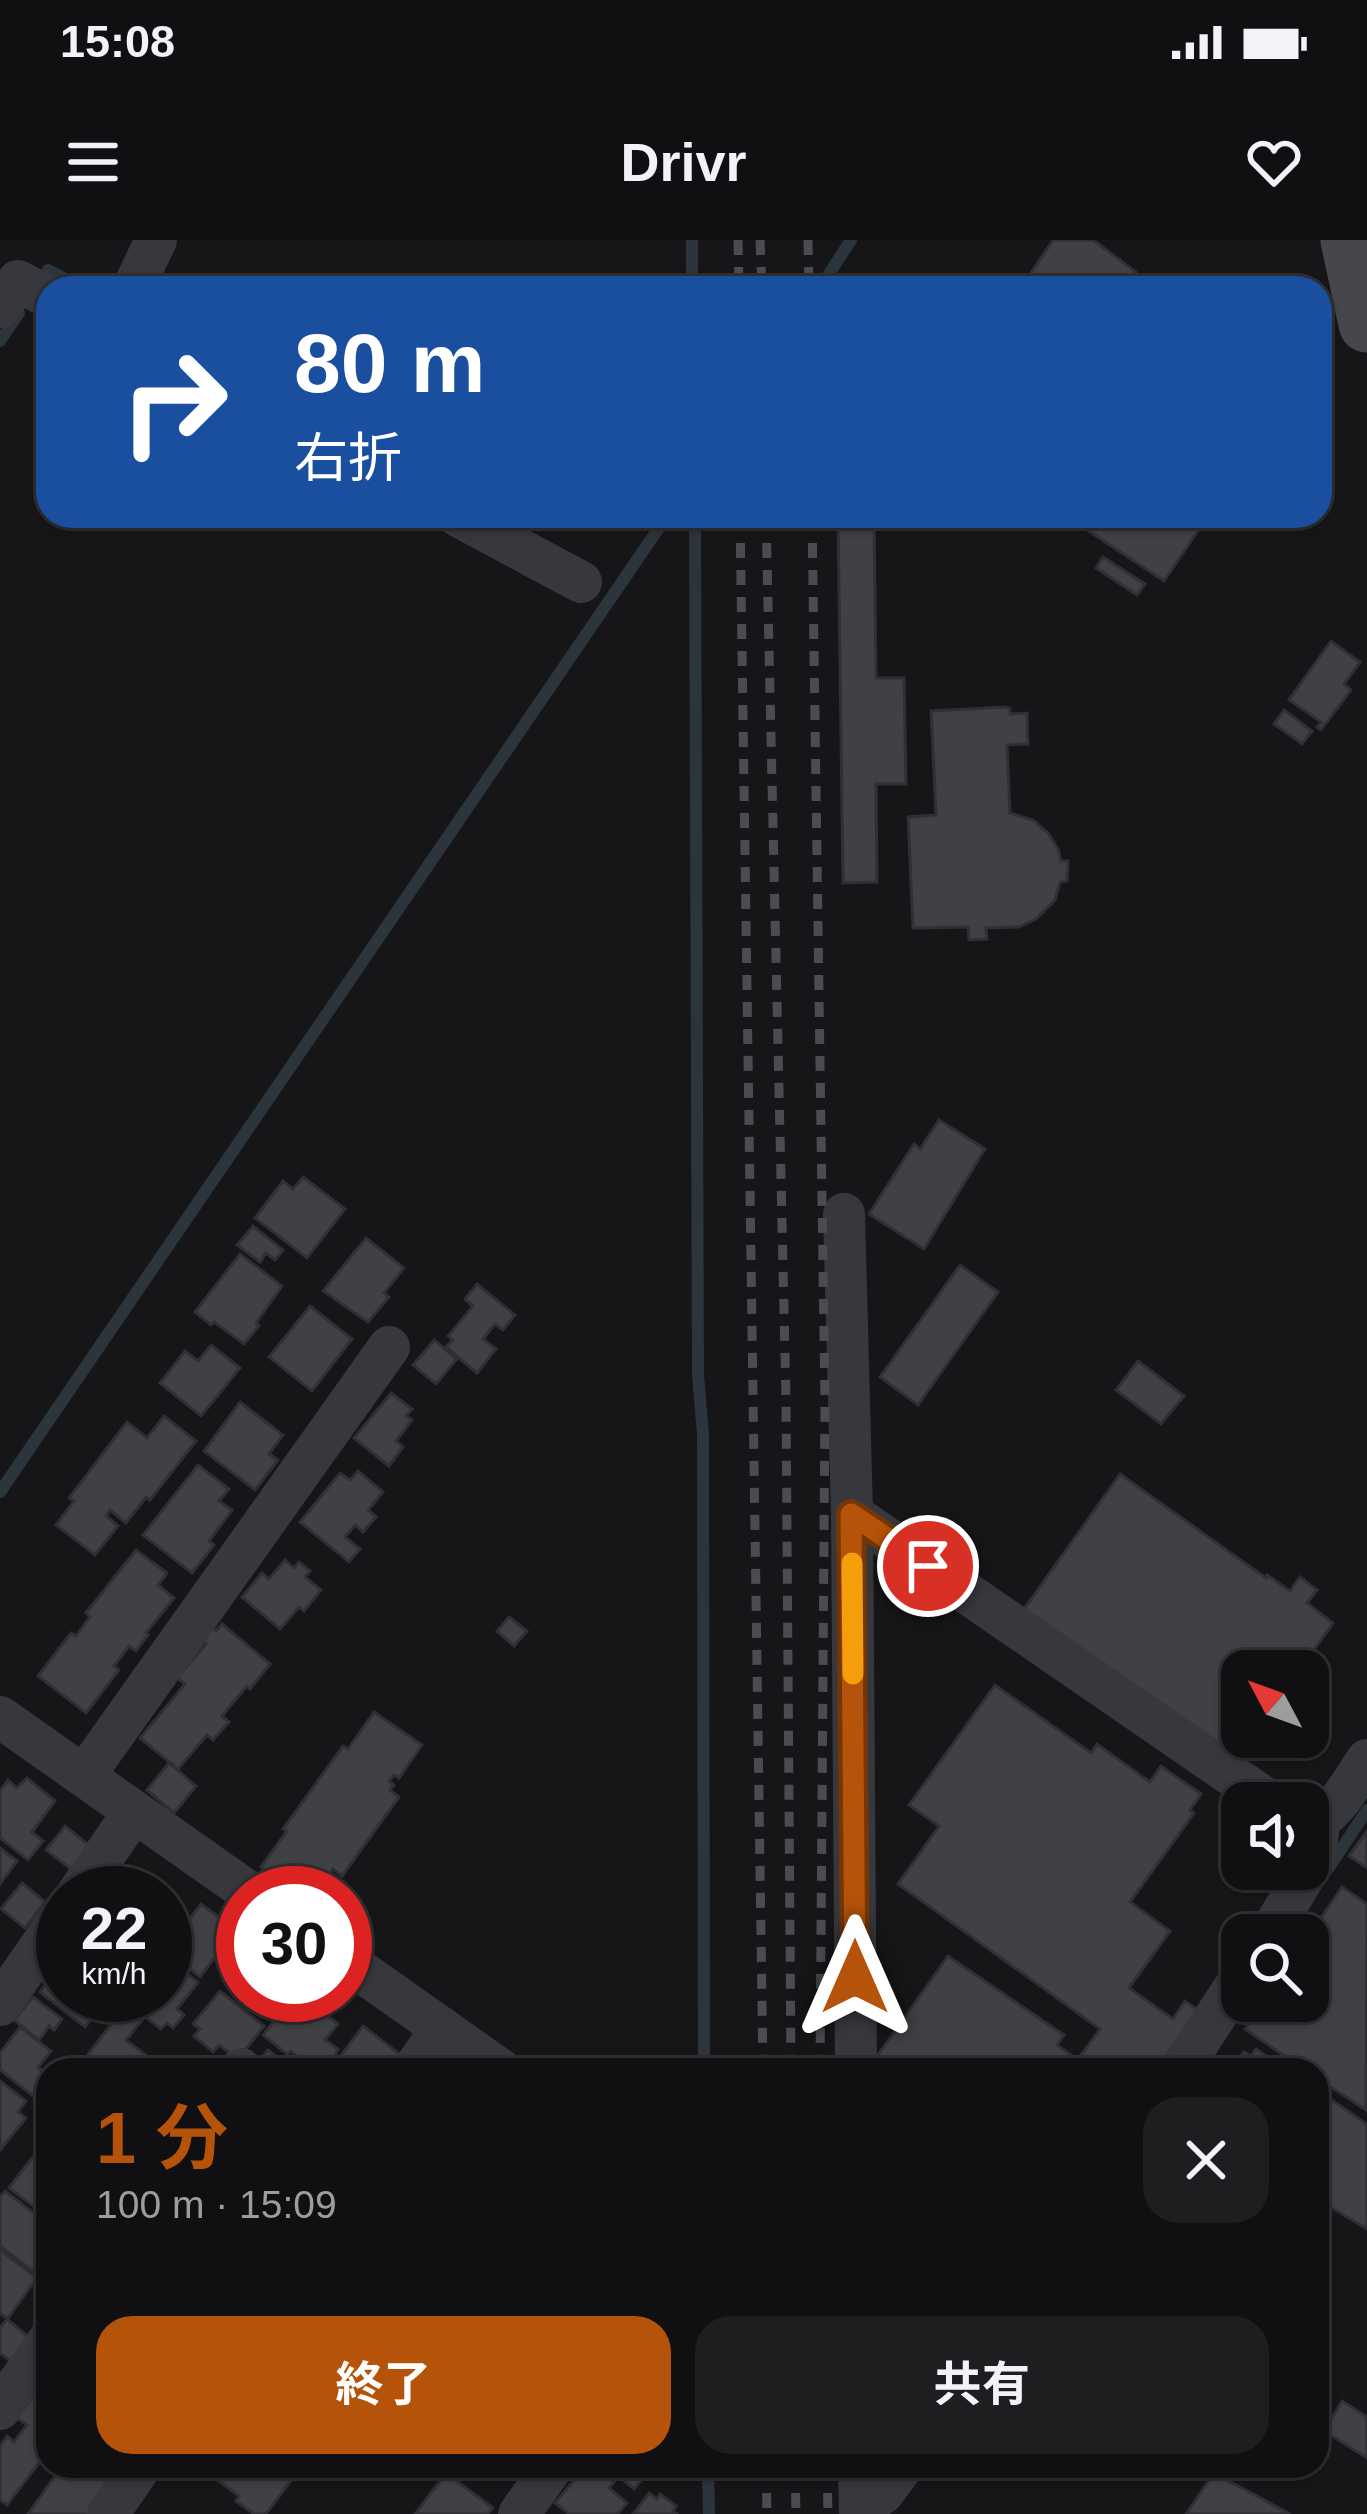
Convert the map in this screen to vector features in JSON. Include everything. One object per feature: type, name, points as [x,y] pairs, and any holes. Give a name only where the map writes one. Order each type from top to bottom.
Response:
[{"type":"main road","points":[[1349,240],[1367,324]]},
{"type":"street","points":[[139,276],[156,240]]},
{"type":"street","points":[[480,528],[581,582]]},
{"type":"street","points":[[844,1214],[856,2058]]},
{"type":"street","points":[[84,1776],[389,1347]]},
{"type":"street","points":[[851,1514],[1241,1782]]},
{"type":"street","points":[[0,1717],[216,1869]]},
{"type":"street","points":[[1329,1813],[1367,1760]]},
{"type":"street","points":[[97,1866],[134,1812]]},
{"type":"street","points":[[0,2005],[36,1953]]},
{"type":"street","points":[[372,1979],[484,2058]]},
{"type":"street","points":[[1188,2058],[1221,2008]]},
{"type":"street","points":[[421,2058],[442,2028]]},
{"type":"street","points":[[0,2409],[36,2358]]},
{"type":"street","points":[[108,2514],[133,2478]]},
{"type":"street","points":[[519,2514],[544,2478]]},
{"type":"street","points":[[859,2496],[883,2493],[894,2478]]},
{"type":"building","points":[[1053,240],[1093,240],[1136,272],[1135,276],[1029,276]]},
{"type":"building","points":[[838,528],[874,528],[876,678],[904,678],[906,784],[876,784],[877,882],[843,883]]},
{"type":"building","points":[[1084,528],[1200,528],[1164,581]]},
{"type":"building","points":[[1103,557],[1145,584],[1137,595],[1096,568]]},
{"type":"building","points":[[1331,641],[1360,662],[1344,684],[1351,690],[1321,730],[1317,727],[1321,722],[1289,700]]},
{"type":"building","points":[[1006,707],[1010,714],[1027,713],[1028,744],[1007,745],[1010,813],[1033,820],[1048,833],[1061,861],[1068,861],[1067,881],[1060,882],[1055,900],[1036,919],[1019,927],[986,928],[987,939],[969,940],[968,927],[913,928],[908,817],[936,815],[931,711]]},
{"type":"building","points":[[1284,710],[1312,731],[1302,744],[1274,724]]},
{"type":"building","points":[[939,1120],[985,1149],[924,1249],[869,1214],[914,1144],[920,1149]]},
{"type":"building","points":[[303,1177],[345,1209],[307,1258],[255,1218],[283,1181],[293,1189]]},
{"type":"building","points":[[253,1226],[283,1250],[275,1260],[266,1253],[260,1262],[237,1245]]},
{"type":"building","points":[[366,1238],[404,1268],[384,1293],[389,1297],[368,1322],[323,1291]]},
{"type":"building","points":[[240,1254],[282,1286],[244,1344],[195,1312]]},
{"type":"building","points":[[960,1265],[998,1292],[918,1405],[880,1377]]},
{"type":"building","points":[[477,1284],[515,1315],[503,1330],[495,1324],[483,1339],[496,1349],[477,1373],[446,1347],[453,1340],[448,1336],[473,1306],[465,1299]]},
{"type":"building","points":[[310,1306],[352,1339],[312,1391],[269,1357]]},
{"type":"building","points":[[434,1340],[457,1359],[436,1384],[413,1365]]},
{"type":"building","points":[[211,1345],[240,1368],[201,1416],[160,1383],[185,1351],[198,1361]]},
{"type":"building","points":[[1138,1361],[1184,1396],[1161,1424],[1116,1390]]},
{"type":"building","points":[[391,1393],[412,1409],[406,1416],[412,1420],[396,1441],[403,1447],[389,1466],[354,1438]]},
{"type":"building","points":[[240,1402],[283,1435],[269,1454],[278,1460],[255,1490],[204,1451]]},
{"type":"building","points":[[164,1416],[196,1441],[126,1523],[110,1510],[106,1516],[118,1526],[95,1555],[56,1525],[74,1501],[69,1498],[127,1422],[147,1438]]},
{"type":"building","points":[[198,1465],[229,1489],[219,1501],[232,1510],[192,1573],[143,1535]]},
{"type":"building","points":[[358,1471],[383,1492],[368,1510],[376,1517],[363,1532],[355,1525],[345,1537],[360,1549],[349,1562],[300,1522],[340,1473],[350,1480]]},
{"type":"building","points":[[1120,1474],[1266,1578],[1290,1591],[1300,1577],[1317,1590],[1307,1603],[1333,1623],[1314,1650],[1221,1650],[1221,1754],[1022,1612]]},
{"type":"building","points":[[136,1550],[167,1573],[158,1585],[174,1598],[136,1651],[129,1646],[114,1666],[119,1670],[86,1713],[38,1676],[71,1633],[76,1636],[90,1617],[86,1613]]},
{"type":"building","points":[[285,1560],[294,1568],[299,1562],[310,1571],[305,1577],[321,1590],[280,1629],[242,1597],[262,1573],[269,1579]]},
{"type":"building","points":[[509,1617],[527,1631],[514,1646],[497,1631]]},
{"type":"building","points":[[222,1624],[270,1664],[222,1716],[229,1722],[213,1740],[207,1735],[178,1769],[140,1738],[185,1684],[177,1678],[206,1644],[202,1640],[212,1627],[216,1631]]},
{"type":"building","points":[[995,1685],[1091,1753],[1097,1744],[1150,1782],[1161,1766],[1201,1794],[1190,1810],[1194,1813],[1130,1902],[1170,1931],[1129,1988],[1173,2019],[1185,2001],[1206,2016],[1177,2058],[1085,2058],[1081,2055],[1100,2029],[898,1884],[939,1826],[909,1805]]},
{"type":"building","points":[[374,1712],[422,1745],[399,1778],[394,1775],[389,1781],[394,1785],[390,1790],[399,1797],[349,1866],[262,1866],[343,1746],[348,1749]]},
{"type":"building","points":[[169,1763],[196,1786],[174,1813],[147,1790]]},
{"type":"building","points":[[27,1778],[55,1801],[32,1832],[43,1841],[28,1860],[0,1838],[0,1791],[8,1780],[17,1788]]},
{"type":"building","points":[[65,1826],[90,1846],[75,1866],[67,1866],[46,1850]]},
{"type":"building","points":[[1367,1831],[1367,1868],[1349,1856]]},
{"type":"building","points":[[0,1848],[17,1861],[0,1884]]},
{"type":"building","points":[[22,1883],[36,1895],[36,1914],[25,1928],[1,1909]]},
{"type":"building","points":[[1342,1887],[1367,1904],[1366,2110],[1329,2086],[1329,2058],[1287,2058],[1245,2029],[1250,2022],[1329,2022],[1329,1914],[1324,1914]]},
{"type":"building","points":[[201,1904],[216,1915],[216,1956],[200,1977],[192,1971],[192,1916]]},
{"type":"building","points":[[948,1956],[1064,2035],[1057,2045],[1075,2058],[876,2058]]},
{"type":"building","points":[[216,1996],[216,2022],[264,2026],[239,2058],[219,2045],[213,2052],[194,2036],[200,2029],[193,2024]]},
{"type":"building","points":[[33,1997],[36,2022],[60,2022],[54,2030],[49,2026],[39,2040],[14,2020]]},
{"type":"building","points":[[113,2022],[141,2022],[126,2040],[150,2058],[85,2058]]},
{"type":"building","points":[[152,2022],[178,2022],[173,2028],[167,2023],[161,2029]]},
{"type":"building","points":[[273,2022],[338,2024],[325,2040],[338,2049],[334,2058],[287,2054],[263,2035]]},
{"type":"building","points":[[363,2026],[402,2056],[401,2058],[339,2058]]},
{"type":"building","points":[[20,2027],[51,2051],[45,2058],[36,2058],[36,2098],[0,2070],[0,2053]]},
{"type":"building","points":[[1256,2049],[1270,2058],[1240,2058],[1244,2052],[1251,2056]]},
{"type":"building","points":[[0,2081],[26,2101],[18,2112],[26,2118],[0,2150]]},
{"type":"building","points":[[1329,2098],[1367,2124],[1367,2229],[1329,2206]]},
{"type":"building","points":[[36,2153],[36,2208],[9,2188]]},
{"type":"building","points":[[5,2191],[36,2215],[36,2273],[0,2246],[0,2197]]},
{"type":"building","points":[[0,2250],[36,2279],[7,2319],[0,2313]]},
{"type":"building","points":[[7,2319],[32,2340],[13,2363],[0,2353],[0,2328]]},
{"type":"building","points":[[36,2393],[36,2467],[7,2505],[0,2500],[0,2446],[7,2436],[14,2442],[27,2425],[17,2418]]},
{"type":"building","points":[[1342,2401],[1367,2417],[1367,2458],[1329,2434],[1329,2423]]},
{"type":"building","points":[[54,2478],[118,2478],[93,2514],[28,2514]]},
{"type":"building","points":[[293,2478],[266,2514],[254,2514],[216,2479]]},
{"type":"building","points":[[442,2478],[453,2478],[493,2508],[488,2514],[415,2514]]},
{"type":"building","points":[[576,2478],[609,2478],[614,2482],[609,2488],[627,2503],[618,2514],[569,2514],[555,2503]]},
{"type":"building","points":[[621,2478],[644,2478],[634,2489]]},
{"type":"building","points":[[1211,2478],[1223,2478],[1290,2514],[1186,2514]]},
{"type":"building","points":[[649,2493],[657,2499],[660,2494],[676,2506],[677,2514],[633,2514]]},
{"type":"waterway","points":[[692,240],[692,276]]},
{"type":"waterway","points":[[828,276],[851,240]]},
{"type":"waterway","points":[[44,276],[48,270],[60,276]]},
{"type":"waterway","points":[[0,341],[19,313]]},
{"type":"waterway","points":[[0,1492],[659,528]]},
{"type":"waterway","points":[[695,528],[704,2058]]},
{"type":"waterway","points":[[1329,1867],[1367,1810]]},
{"type":"waterway","points":[[708,2478],[709,2514]]},
{"type":"railway","points":[[738,240],[739,276]]},
{"type":"railway","points":[[760,240],[762,276]]},
{"type":"railway","points":[[808,240],[809,276]]},
{"type":"railway","points":[[740,528],[763,2058]]},
{"type":"railway","points":[[766,528],[786,1399],[791,2058]]},
{"type":"railway","points":[[812,528],[825,1404],[820,2058]]},
{"type":"railway","points":[[766,2478],[767,2514]]},
{"type":"railway","points":[[795,2478],[796,2514]]},
{"type":"railway","points":[[827,2478],[828,2514]]},
{"type":"slow traffic","points":[[852,1563],[853,1674]]},
{"type":"route","points":[[855,1977],[851,1514],[928,1566]]}]
